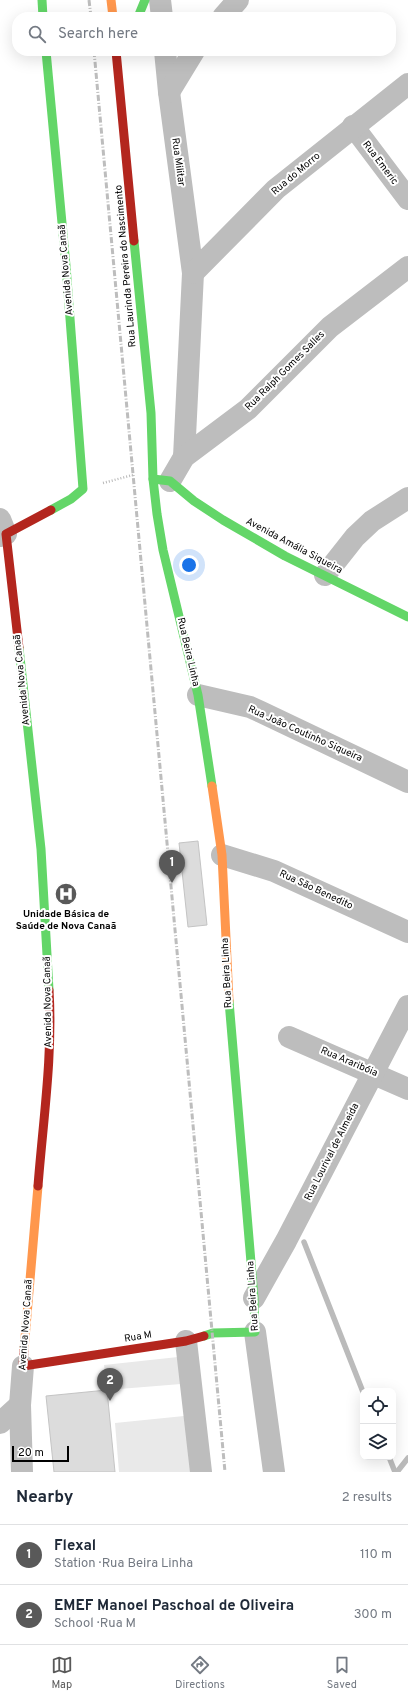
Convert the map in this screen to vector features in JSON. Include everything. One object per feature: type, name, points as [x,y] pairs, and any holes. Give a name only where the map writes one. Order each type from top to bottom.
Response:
[{"type":"street","points":[[42,0],[43,12]]},
{"type":"street","points":[[111,0],[112,12]]},
{"type":"street","points":[[140,12],[145,0]]},
{"type":"street","points":[[160,0],[161,12]]},
{"type":"street","points":[[227,12],[238,0]]},
{"type":"street","name":"Avenida Nova Canaã","points":[[46,56],[66,266],[83,489]]},
{"type":"street","name":"Rua Laurinda Pereira do Nascimento","points":[[117,56],[151,413],[162,480]]},
{"type":"street","name":"Rua Militar","points":[[165,56],[193,273],[184,457]]},
{"type":"street","points":[[169,92],[191,56]]},
{"type":"street","name":"Rua do Morro","points":[[193,273],[276,189],[353,126],[408,84]]},
{"type":"street","name":"Rua Emeric","points":[[353,126],[408,199]]},
{"type":"street","name":"Rua Ralph Gomes Salles","points":[[162,480],[184,457],[248,409],[330,327],[408,266]]},
{"type":"street","name":"Avenida Amália Siqueira","points":[[162,480],[223,520],[284,556],[408,617]]},
{"type":"street","name":"Rua Beira Linha","points":[[162,480],[163,550],[198,695],[222,855],[230,1030],[254,1298],[255,1332],[274,1472]]},
{"type":"street","points":[[2,530],[71,499],[83,489]]},
{"type":"street","points":[[325,575],[355,536],[372,521],[408,498]]},
{"type":"street","name":"Avenida Nova Canaã","points":[[2,530],[41,849],[50,1022],[49,1060],[26,1314],[20,1405],[22,1472]]},
{"type":"street","name":"Rua João Coutinho Siqueira","points":[[198,695],[250,707],[408,782]]},
{"type":"street","name":"Rua São Benedito","points":[[222,855],[274,871],[408,932]]},
{"type":"street","name":"Rua Lourival de Almeida","points":[[254,1298],[290,1234],[408,1006]]},
{"type":"street","name":"Rua Araribóia","points":[[289,1037],[373,1072],[408,1089]]},
{"type":"street","name":"Rua M","points":[[23,1366],[186,1341],[212,1333],[255,1332]]},
{"type":"street","points":[[186,1341],[201,1472]]},
{"type":"street","points":[[0,1423],[20,1405]]},
{"type":"path","points":[[83,489],[133,475],[162,480]]},
{"type":"shaded area","points":[[178,1357],[181,1384],[107,1390],[104,1365]]},
{"type":"shaded area","points":[[184,1416],[191,1472],[119,1472],[115,1423]]},
{"type":"building","points":[[198,841],[207,925],[188,927],[179,843]]},
{"type":"building","points":[[107,1390],[115,1472],[54,1472],[46,1396]]},
{"type":"waterway","points":[[304,1242],[361,1388]]},
{"type":"waterway","points":[[397,1472],[408,1458]]},
{"type":"waterway","points":[[390,1460],[395,1472]]},
{"type":"railway","points":[[89,0],[90,12]]},
{"type":"railway","points":[[94,56],[225,1472]]},
{"type":"traffic: fast","points":[[42,0],[43,12]]},
{"type":"traffic: fast","points":[[140,12],[145,0]]},
{"type":"traffic: fast","points":[[46,56],[66,266],[83,489],[71,499],[51,510]]},
{"type":"traffic: fast","points":[[134,241],[151,413],[153,479],[157,514],[163,550],[198,695],[212,786]]},
{"type":"traffic: fast","points":[[153,479],[170,481],[194,501],[223,520],[285,556],[408,617]]},
{"type":"traffic: fast","points":[[19,648],[41,849],[49,990]]},
{"type":"traffic: fast","points":[[204,1336],[213,1333],[255,1332],[254,1298],[229,1001]]},
{"type":"traffic: slow","points":[[111,0],[112,12]]},
{"type":"traffic: slow","points":[[212,786],[222,855],[229,1001]]},
{"type":"traffic: slow","points":[[24,1350],[38,1186]]},
{"type":"traffic: jam","points":[[116,56],[134,241]]},
{"type":"traffic: jam","points":[[19,648],[6,534],[51,510]]},
{"type":"traffic: jam","points":[[38,1186],[49,1063],[49,990]]},
{"type":"traffic: jam","points":[[24,1350],[23,1366],[186,1341],[204,1336]]},
{"type":"place","name":"Flexal","points":[[172,883]]},
{"type":"place","name":"Unidade Básica de Saúde de Nova Canaã","points":[[66,894]]},
{"type":"place","name":"EMEF Manoel Paschoal de Oliveira","points":[[110,1401]]}]
